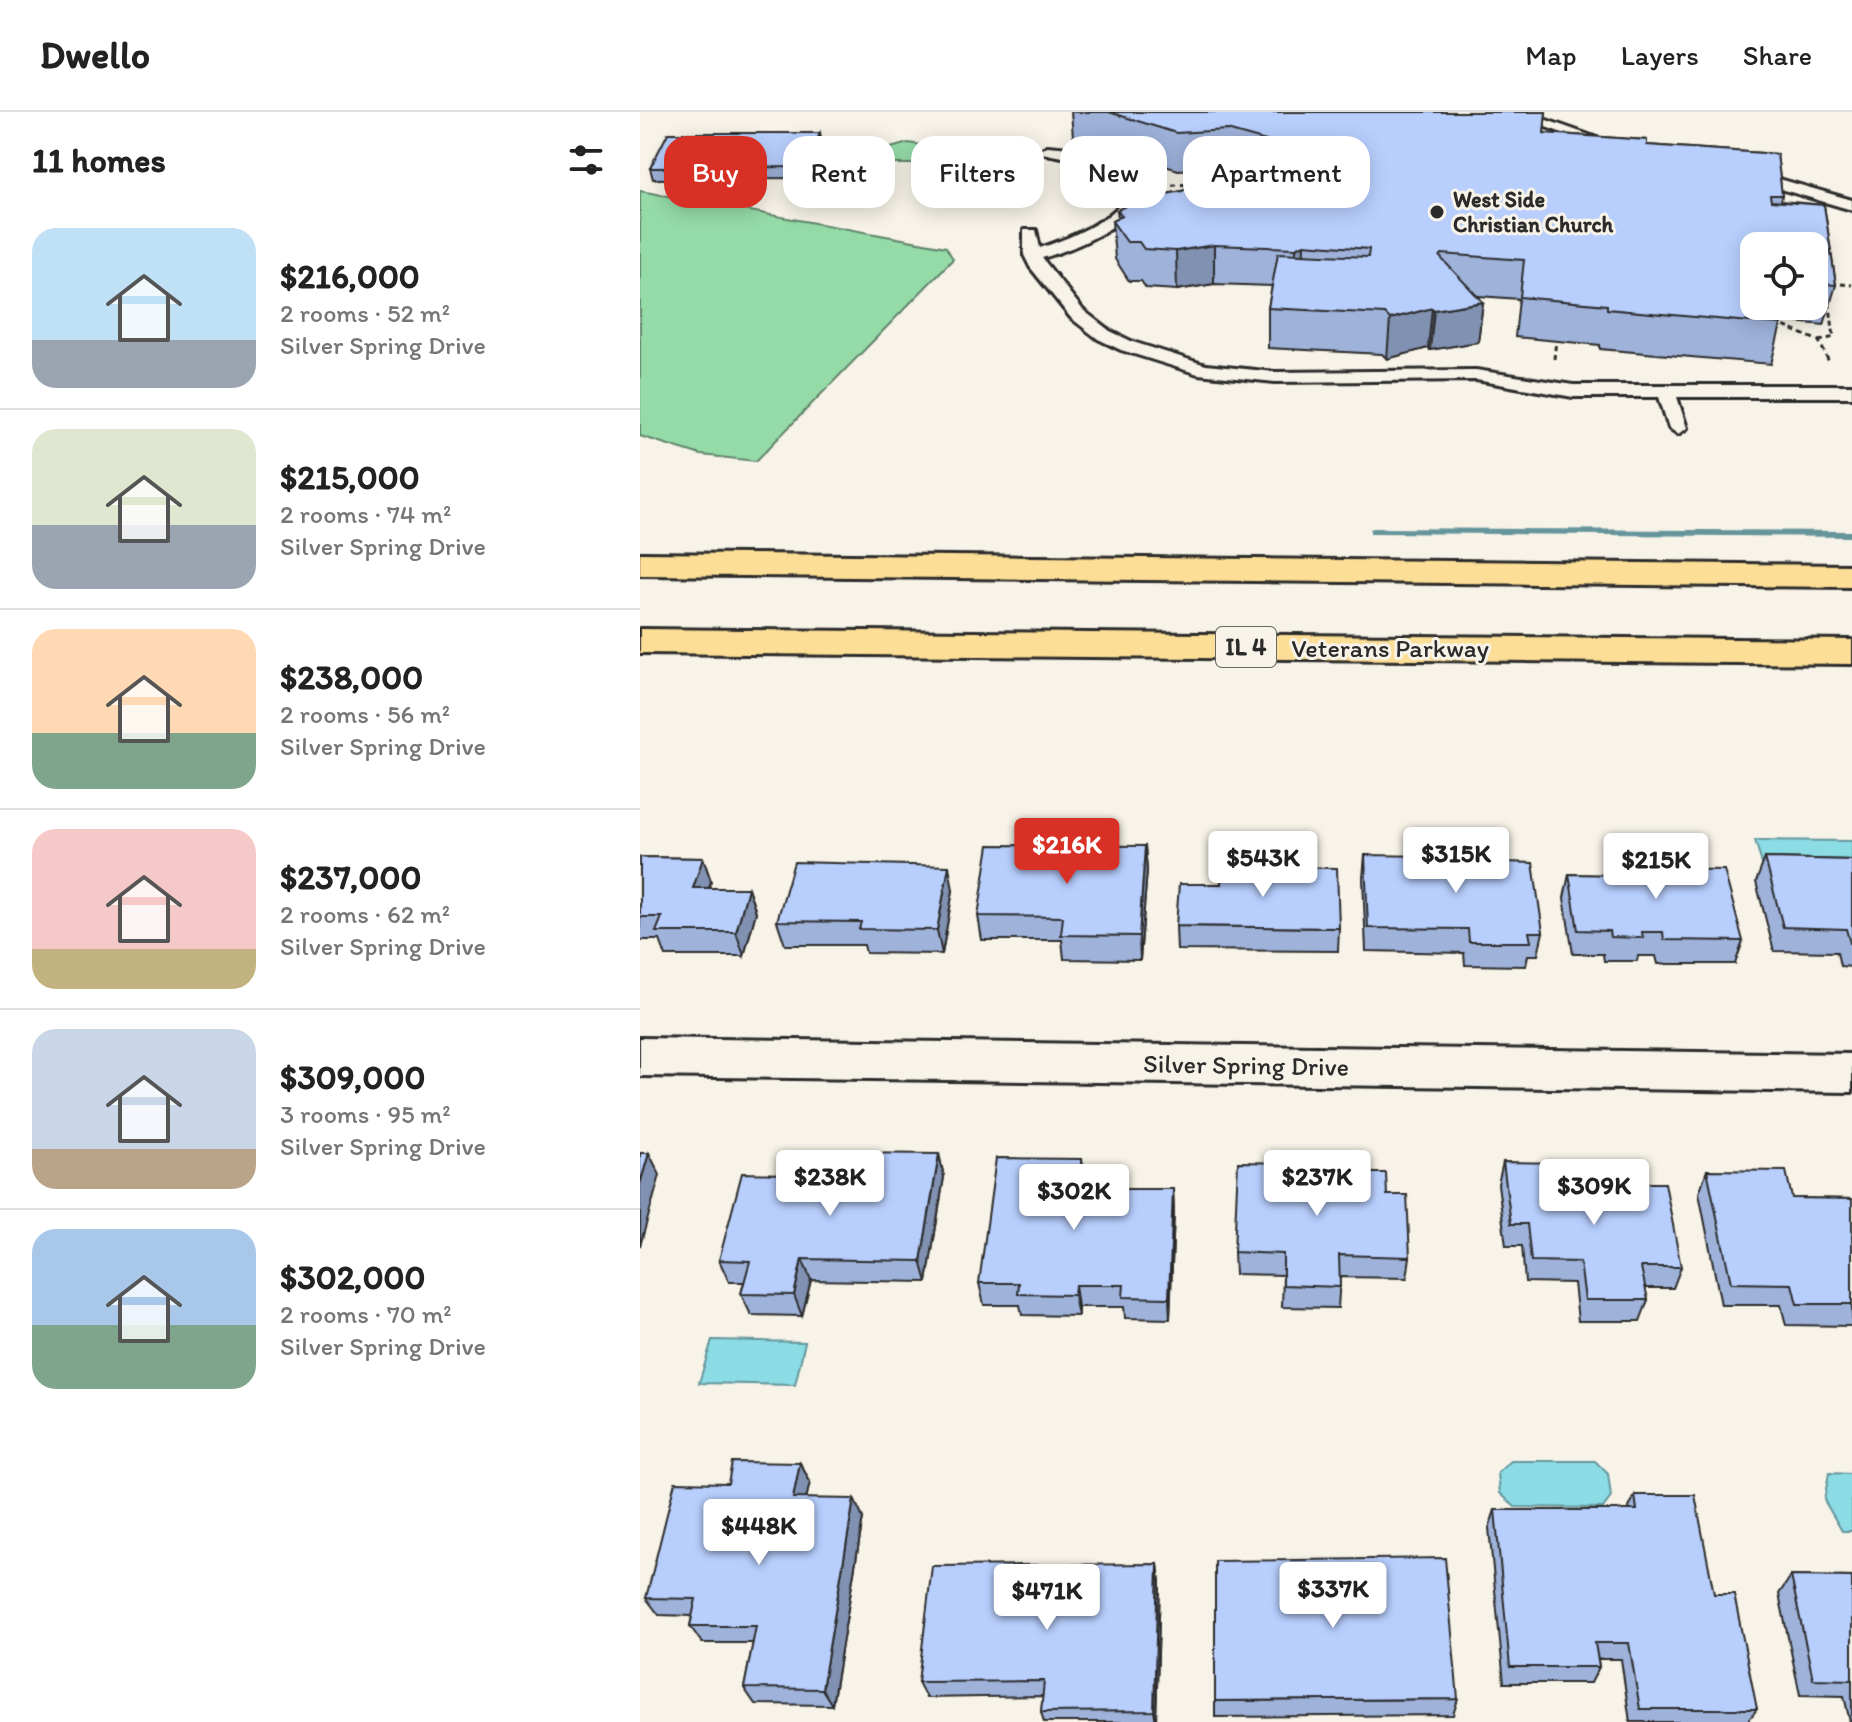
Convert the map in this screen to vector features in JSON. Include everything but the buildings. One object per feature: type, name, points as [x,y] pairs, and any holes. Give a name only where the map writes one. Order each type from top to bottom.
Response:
[{"type":"highway","points":[[640,564],[1852,576]]},
{"type":"highway","points":[[1745,651],[1807,637],[1852,634]]},
{"type":"highway","name":"Veterans Parkway","points":[[640,641],[1852,652]]},
{"type":"street","name":"Silver Spring Drive","points":[[640,1057],[1852,1073]]},
{"type":"lane","points":[[1510,112],[1636,152]]},
{"type":"lane","points":[[1032,255],[1048,253],[1116,216],[1128,207],[1136,193],[1135,185],[1118,170],[1069,152],[1047,150]]},
{"type":"lane","points":[[1733,172],[1793,186],[1852,205]]},
{"type":"lane","points":[[1030,233],[1032,255],[1061,296],[1104,335],[1153,357],[1204,370],[1275,377],[1476,375],[1573,391],[1852,391]]},
{"type":"lane","points":[[1666,391],[1678,428]]},
{"type":"path","points":[[1076,215],[1077,208]]},
{"type":"path","points":[[1828,283],[1852,285]]},
{"type":"path","points":[[1769,320],[1819,341],[1834,337],[1828,296]]},
{"type":"path","points":[[1819,341],[1835,374]]},
{"type":"green space","points":[[911,143],[911,164],[895,164],[895,147]]},
{"type":"green space","points":[[640,191],[664,195],[664,208],[733,208],[946,247],[953,259],[756,461],[701,455],[640,436]]},
{"type":"water","points":[[1755,840],[1852,841],[1852,864],[1762,864]]},
{"type":"water","points":[[712,1340],[805,1342],[795,1385],[699,1383]]},
{"type":"water","points":[[1511,1461],[1595,1461],[1608,1474],[1611,1497],[1603,1508],[1515,1507],[1500,1493],[1498,1473]]},
{"type":"water","points":[[1829,1473],[1852,1474],[1852,1531],[1842,1531],[1824,1500]]},
{"type":"waterway","points":[[1374,531],[1852,534]]},
{"type":"place","name":"West Side Christian Church","points":[[1437,212]]}]
